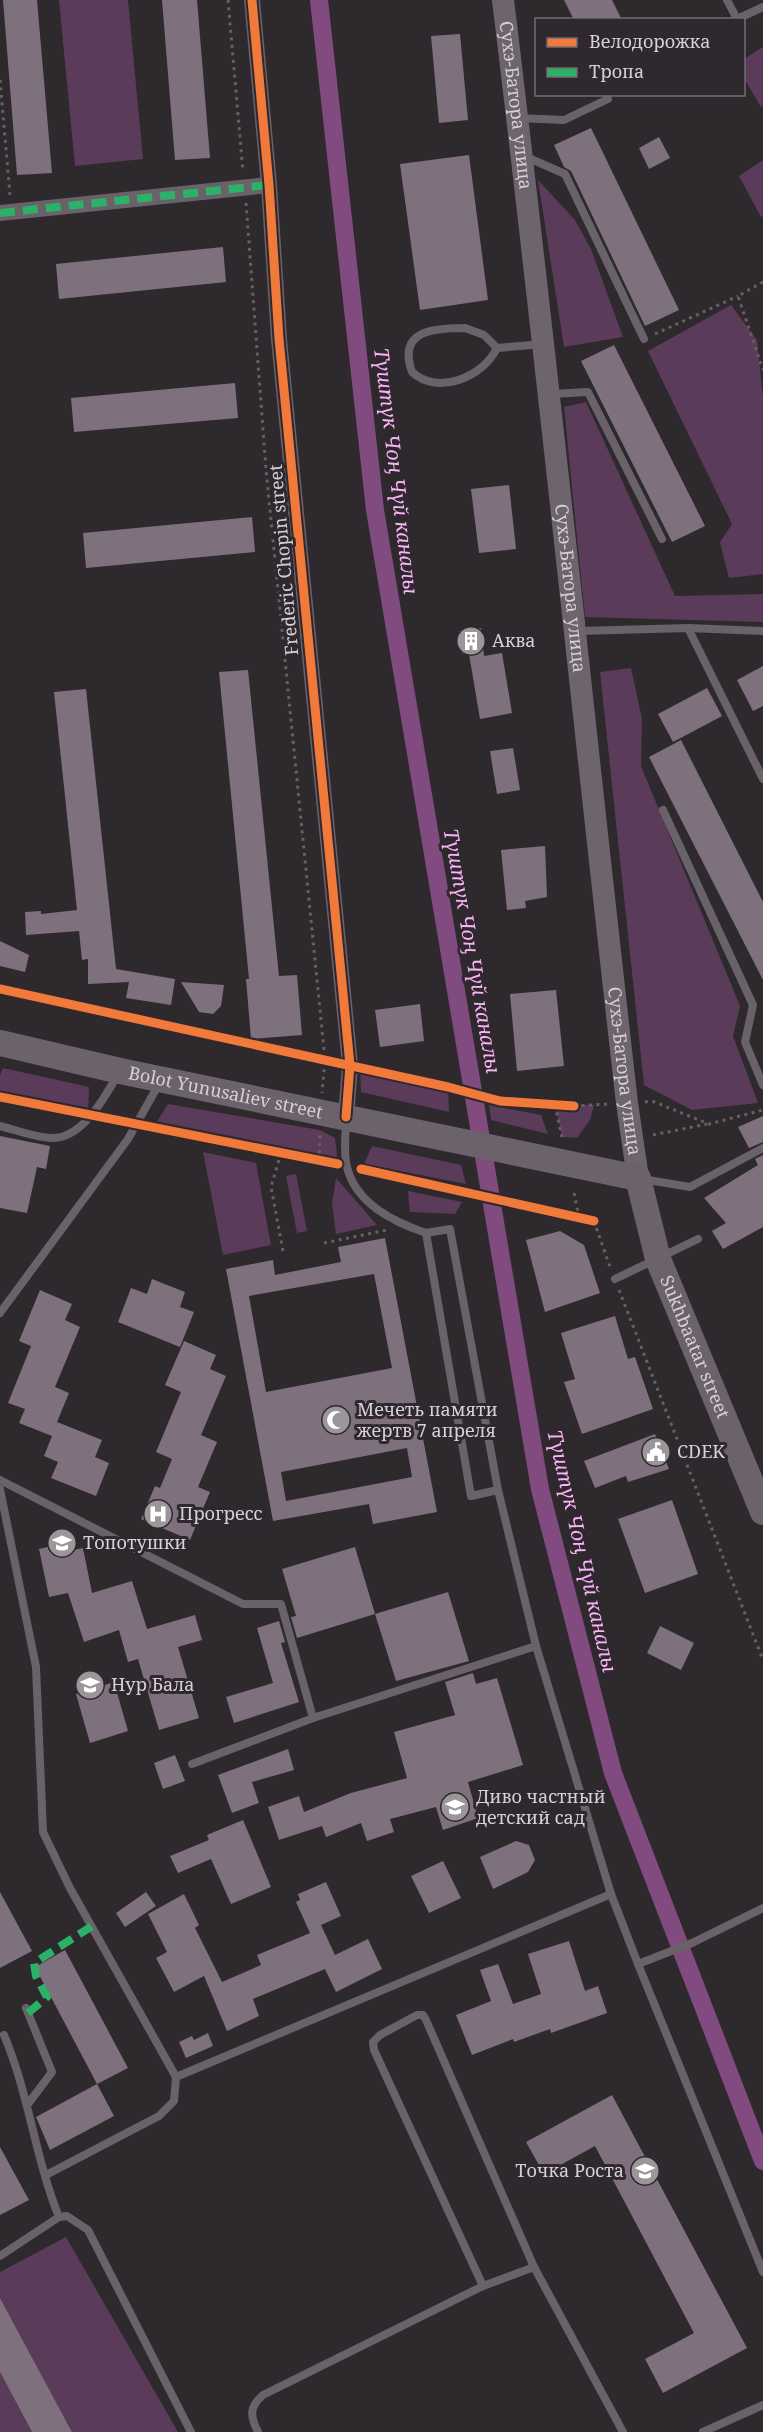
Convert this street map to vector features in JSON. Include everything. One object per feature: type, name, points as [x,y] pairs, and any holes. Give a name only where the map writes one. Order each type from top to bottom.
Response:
[{"type":"main road","name":"Сухэ-Батора улица","points":[[503,0],[550,394],[627,1103],[638,1178]]},
{"type":"main road","name":"Bolot Yunusaliev street","points":[[0,1043],[120,1071],[346,1117],[450,1141],[638,1178]]},
{"type":"main road","name":"Sukhbaatar street","points":[[638,1178],[658,1259],[763,1512]]},
{"type":"street","name":"Frederic Chopin street","points":[[252,0],[269,185],[279,339],[350,1065],[346,1117]]},
{"type":"street","points":[[5,207],[245,189],[269,185]]},
{"type":"lane","points":[[727,0],[736,18]]},
{"type":"lane","points":[[739,18],[763,7]]},
{"type":"lane","points":[[518,118],[564,120],[609,99]]},
{"type":"lane","points":[[522,155],[565,174],[644,339]]},
{"type":"lane","points":[[497,348],[484,335],[465,328],[429,331],[417,335],[411,342],[409,364],[412,372],[426,382],[453,381],[478,372],[497,348],[544,344]]},
{"type":"lane","points":[[550,394],[588,392],[662,539]]},
{"type":"lane","points":[[688,628],[763,779]]},
{"type":"lane","points":[[574,631],[688,628],[763,631]]},
{"type":"lane","points":[[663,810],[753,1005],[745,1042],[763,1085]]},
{"type":"lane","points":[[0,1126],[49,1138],[58,1138],[93,1117],[120,1071]]},
{"type":"lane","points":[[0,1313],[128,1139],[162,1079]]},
{"type":"lane","points":[[346,1117],[346,1166],[352,1180],[371,1205],[407,1226],[426,1233],[450,1229],[498,1490],[536,1647],[611,1894],[763,2272]]},
{"type":"lane","points":[[638,1178],[690,1187],[763,1149]]},
{"type":"lane","points":[[426,1233],[471,1496],[498,1490]]},
{"type":"lane","points":[[615,1280],[698,1239]]},
{"type":"lane","points":[[0,1480],[243,1604],[281,1604],[313,1718]]},
{"type":"lane","points":[[0,1490],[36,1667],[44,1832],[70,1888],[176,2077],[174,2102],[159,2116],[46,2175]]},
{"type":"lane","points":[[192,1764],[313,1718],[536,1647]]},
{"type":"lane","points":[[176,2077],[611,1894]]},
{"type":"lane","points":[[638,1964],[692,1943],[763,1908]]},
{"type":"lane","points":[[26,2008],[52,2072],[28,2104]]},
{"type":"lane","points":[[483,2286],[374,2050],[373,2042],[380,2035],[417,2015],[423,2015],[426,2020],[534,2268],[623,2432]]},
{"type":"lane","points":[[4,2035],[20,2072],[59,2217]]},
{"type":"lane","points":[[0,2256],[59,2217],[67,2216],[88,2230],[191,2432]]},
{"type":"lane","points":[[258,2432],[251,2417],[254,2403],[263,2395],[483,2286],[534,2268]]},
{"type":"lane","points":[[703,2432],[763,2405]]},
{"type":"path","points":[[228,0],[266,470],[325,1060],[321,1097]]},
{"type":"path","points":[[0,80],[5,207]]},
{"type":"path","points":[[644,339],[738,296],[763,282]]},
{"type":"path","points":[[738,296],[763,370]]},
{"type":"path","points":[[313,1057],[350,1065]]},
{"type":"path","points":[[544,1104],[574,1106],[652,1101],[709,1124]]},
{"type":"path","points":[[555,1105],[562,1137]]},
{"type":"path","points":[[653,1135],[763,1110]]},
{"type":"path","points":[[319,1161],[320,1125]]},
{"type":"path","points":[[269,1151],[286,1154],[271,1187],[283,1251]]},
{"type":"path","points":[[574,1193],[579,1217]]},
{"type":"path","points":[[568,1215],[594,1221],[763,1660]]},
{"type":"path","points":[[324,1243],[407,1226]]},
{"type":"shaded area","points":[[59,0],[128,0],[143,159],[75,166]]},
{"type":"shaded area","points":[[763,47],[763,105],[761,107],[745,80],[745,58]]},
{"type":"shaded area","points":[[763,160],[763,216],[761,217],[739,176]]},
{"type":"shaded area","points":[[538,180],[575,220],[591,249],[623,337],[564,347]]},
{"type":"shaded area","points":[[731,305],[757,340],[763,399],[763,574],[729,578],[720,542],[732,524],[648,351]]},
{"type":"shaded area","points":[[586,402],[675,596],[763,594],[763,622],[585,617],[564,407]]},
{"type":"shaded area","points":[[631,668],[642,719],[641,766],[740,1006],[733,1036],[758,1103],[692,1110],[644,1085],[600,672]]},
{"type":"shaded area","points":[[3,1068],[89,1087],[88,1116],[0,1097],[0,1075]]},
{"type":"shaded area","points":[[360,1068],[448,1087],[449,1112],[361,1092]]},
{"type":"shaded area","points":[[168,1104],[320,1130],[335,1138],[338,1164],[153,1128]]},
{"type":"shaded area","points":[[489,1105],[541,1115],[548,1134],[491,1120]]},
{"type":"shaded area","points":[[555,1105],[594,1105],[590,1120],[577,1138],[562,1137]]},
{"type":"shaded area","points":[[372,1146],[461,1165],[466,1184],[364,1164]]},
{"type":"shaded area","points":[[203,1152],[256,1163],[271,1245],[223,1255]]},
{"type":"shaded area","points":[[296,1174],[307,1231],[297,1233],[286,1176]]},
{"type":"shaded area","points":[[336,1178],[377,1225],[336,1234],[332,1203]]},
{"type":"shaded area","points":[[408,1191],[462,1202],[455,1214],[410,1212]]},
{"type":"shaded area","points":[[66,2237],[178,2432],[72,2432],[0,2298],[0,2272]]},
{"type":"shaded area","points":[[0,2372],[32,2432],[0,2432]]},
{"type":"building","points":[[3,0],[37,0],[52,173],[17,175]]},
{"type":"building","points":[[162,0],[197,0],[210,158],[175,160]]},
{"type":"building","points":[[564,0],[612,0],[621,18],[573,18]]},
{"type":"building","points":[[460,34],[468,120],[439,123],[431,36]]},
{"type":"building","points":[[591,128],[679,310],[645,326],[571,171],[564,167],[554,145]]},
{"type":"building","points":[[659,137],[670,158],[649,169],[639,148]]},
{"type":"building","points":[[469,155],[488,300],[420,310],[400,164]]},
{"type":"building","points":[[223,247],[226,282],[59,299],[56,264]]},
{"type":"building","points":[[614,345],[705,526],[672,542],[581,361]]},
{"type":"building","points":[[235,383],[238,418],[74,432],[71,398]]},
{"type":"building","points":[[509,485],[516,549],[479,553],[471,489]]},
{"type":"building","points":[[252,517],[255,552],[86,568],[83,533]]},
{"type":"building","points":[[481,628],[484,656],[502,653],[512,713],[480,719],[469,654],[462,654],[459,631]]},
{"type":"building","points":[[763,666],[763,706],[753,711],[737,680]]},
{"type":"building","points":[[248,670],[279,976],[297,975],[302,1035],[251,1039],[246,979],[249,979],[219,672]]},
{"type":"building","points":[[707,688],[722,716],[673,742],[658,714]]},
{"type":"building","points":[[86,689],[116,969],[175,979],[171,1005],[126,998],[129,982],[88,984],[88,959],[82,960],[79,931],[26,935],[25,912],[41,911],[41,914],[77,910],[54,692]]},
{"type":"building","points":[[681,740],[763,902],[763,980],[649,757]]},
{"type":"building","points":[[513,748],[520,790],[497,794],[490,751]]},
{"type":"building","points":[[545,846],[547,897],[525,901],[526,908],[507,910],[501,850]]},
{"type":"building","points":[[0,941],[29,955],[25,972],[0,966]]},
{"type":"building","points":[[181,982],[224,985],[221,1006],[213,1014],[199,1012]]},
{"type":"building","points":[[556,990],[564,1066],[517,1071],[510,994]]},
{"type":"building","points":[[420,1004],[424,1041],[380,1047],[375,1010]]},
{"type":"building","points":[[763,1116],[763,1142],[749,1148],[738,1127]]},
{"type":"building","points":[[0,1136],[50,1146],[46,1169],[37,1167],[27,1213],[0,1208]]},
{"type":"building","points":[[763,1155],[763,1227],[723,1249],[712,1231],[726,1223],[704,1198],[758,1165],[755,1159]]},
{"type":"building","points":[[560,1231],[584,1245],[600,1293],[545,1312],[526,1240]]},
{"type":"building","points":[[385,1238],[437,1512],[373,1524],[369,1504],[273,1521],[226,1269],[273,1260],[275,1275],[341,1262],[338,1247]],"holes":[[[374,1274],[392,1368],[266,1392],[249,1296]],[[407,1448],[412,1477],[286,1501],[281,1472]]]},
{"type":"building","points":[[152,1279],[185,1292],[180,1307],[194,1312],[180,1347],[118,1322],[131,1288],[147,1294]]},
{"type":"building","points":[[40,1290],[72,1304],[65,1320],[80,1327],[55,1387],[69,1393],[57,1422],[102,1440],[95,1457],[109,1463],[96,1496],[51,1478],[58,1462],[44,1456],[52,1436],[19,1423],[25,1409],[8,1403],[31,1346],[19,1341]]},
{"type":"building","points":[[615,1316],[628,1359],[635,1357],[653,1409],[582,1434],[564,1382],[575,1379],[561,1333]]},
{"type":"building","points":[[184,1341],[216,1355],[210,1369],[226,1376],[201,1435],[217,1442],[198,1487],[210,1492],[190,1540],[141,1519],[155,1486],[160,1488],[172,1459],[156,1452],[181,1392],[165,1385]]},
{"type":"building","points":[[655,1434],[669,1469],[628,1482],[626,1476],[595,1488],[584,1461]]},
{"type":"building","points":[[672,1500],[698,1574],[645,1593],[618,1519]]},
{"type":"building","points":[[56,1545],[58,1553],[83,1548],[92,1593],[132,1581],[147,1629],[195,1615],[202,1640],[178,1647],[199,1718],[159,1730],[138,1659],[128,1662],[119,1630],[84,1642],[68,1593],[49,1597],[39,1549]]},
{"type":"building","points":[[355,1547],[375,1614],[297,1638],[291,1617],[296,1616],[282,1569]]},
{"type":"building","points":[[448,1592],[469,1661],[396,1681],[375,1614]]},
{"type":"building","points":[[279,1621],[285,1642],[281,1643],[299,1702],[234,1723],[226,1697],[273,1683],[257,1628]]},
{"type":"building","points":[[660,1626],[694,1643],[681,1670],[647,1653]]},
{"type":"building","points":[[473,1673],[476,1684],[497,1678],[523,1765],[468,1782],[478,1818],[443,1830],[436,1807],[390,1819],[394,1832],[367,1841],[361,1823],[326,1837],[322,1826],[279,1840],[268,1807],[299,1796],[304,1812],[351,1793],[407,1778],[394,1732],[455,1715],[445,1682]]},
{"type":"building","points":[[114,1682],[128,1731],[90,1743],[76,1694]]},
{"type":"building","points":[[288,1749],[294,1770],[252,1782],[259,1803],[232,1813],[218,1775]]},
{"type":"building","points":[[175,1755],[185,1781],[163,1789],[154,1763]]},
{"type":"building","points":[[243,1820],[271,1887],[231,1904],[211,1859],[178,1873],[170,1856],[209,1840],[207,1835]]},
{"type":"building","points":[[516,1841],[529,1845],[535,1860],[528,1872],[493,1889],[480,1857]]},
{"type":"building","points":[[443,1861],[461,1898],[429,1913],[411,1876]]},
{"type":"building","points":[[326,1882],[341,1916],[321,1925],[335,1955],[368,1939],[382,1969],[336,1992],[325,1969],[253,1999],[259,2016],[227,2031],[204,1976],[174,1992],[156,1958],[167,1952],[148,1914],[184,1894],[199,1925],[195,1928],[222,1982],[261,1965],[257,1955],[310,1933],[296,1902],[300,1900],[298,1894]]},
{"type":"building","points":[[0,1892],[32,1951],[0,1968]]},
{"type":"building","points":[[146,1892],[156,1906],[125,1927],[116,1913]]},
{"type":"building","points":[[569,1941],[585,1991],[598,1986],[607,2013],[551,2033],[550,2029],[514,2042],[513,2039],[472,2055],[456,2015],[491,2001],[480,1970],[498,1964],[513,2004],[541,1994],[528,1954]]},
{"type":"building","points":[[65,1950],[128,2068],[97,2084],[35,1967]]},
{"type":"building","points":[[208,2033],[213,2046],[186,2058],[179,2042],[192,2036],[194,2040]]},
{"type":"building","points":[[97,2084],[114,2116],[50,2150],[36,2117]]},
{"type":"building","points":[[612,2095],[747,2348],[663,2393],[645,2359],[694,2333],[595,2146],[544,2174],[526,2142]]},
{"type":"building","points":[[0,2147],[29,2200],[0,2215]]},
{"type":"building","points":[[0,2298],[72,2432],[32,2432],[0,2372]]},
{"type":"waterway","name":"Түштүк Чоң Чүй каналы","points":[[319,0],[375,510],[540,1489],[613,1773],[763,2161]]},
{"type":"marked path","points":[[0,213],[269,185]]},
{"type":"marked path","points":[[28,2013],[47,1997],[36,1976],[34,1963],[92,1926]]},
{"type":"cycle path","points":[[252,0],[269,185],[279,339],[350,1065],[346,1117]]},
{"type":"cycle path","points":[[0,989],[448,1087],[500,1101],[574,1106]]},
{"type":"cycle path","points":[[0,1097],[338,1164]]},
{"type":"cycle path","points":[[361,1169],[594,1221]]},
{"type":"place","name":"Аква","points":[[471,641]]},
{"type":"place","name":"Мечеть памяти жертв 7 апреля","points":[[336,1420]]},
{"type":"place","name":"CDEK","points":[[656,1452]]},
{"type":"place","name":"Прогресс","points":[[158,1514]]},
{"type":"place","name":"Топотушки","points":[[62,1543]]},
{"type":"place","name":"Нур Бала","points":[[90,1685]]},
{"type":"place","name":"Диво частный детский сад","points":[[455,1807]]},
{"type":"place","name":"Точка Роста","points":[[645,2171]]}]
